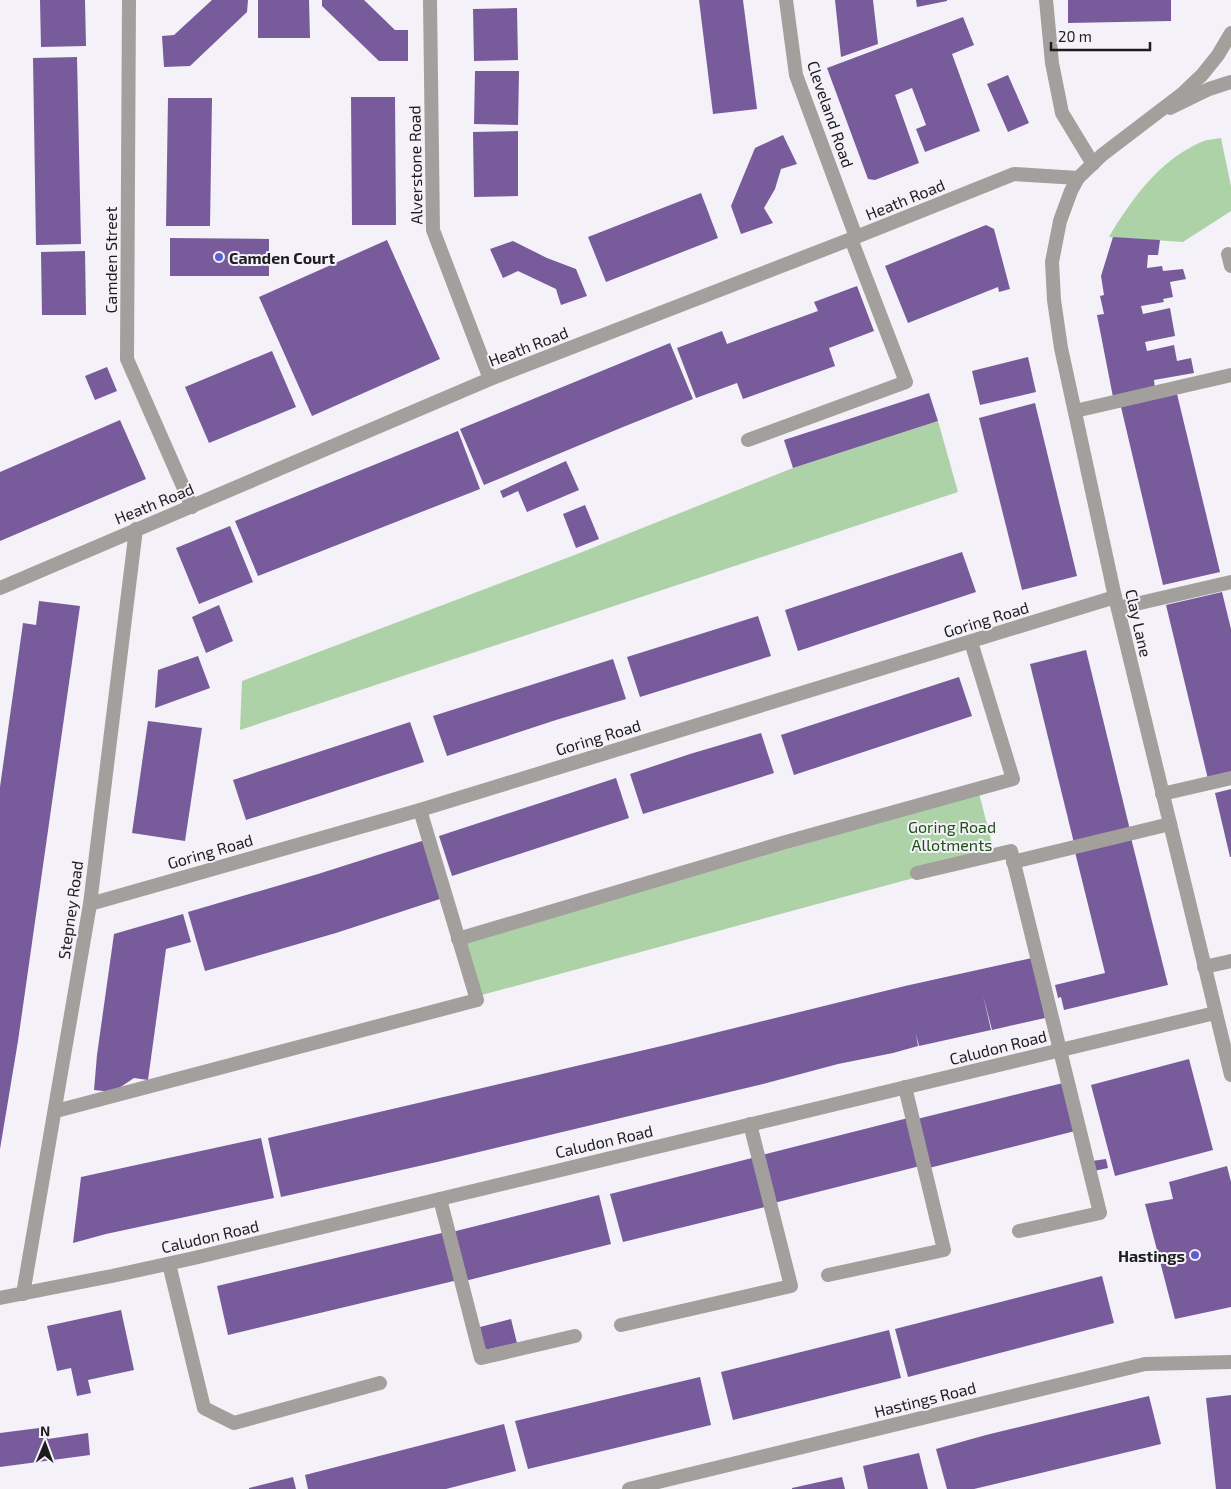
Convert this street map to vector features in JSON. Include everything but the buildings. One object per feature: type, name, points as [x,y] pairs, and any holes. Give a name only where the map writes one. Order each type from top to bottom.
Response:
[{"type":"street","name":"Camden Street","points":[[129,0],[128,359],[192,507]]},
{"type":"street","name":"Alverstone Road","points":[[430,0],[433,230],[490,379]]},
{"type":"street","name":"Cleveland Road","points":[[748,440],[906,382],[796,75],[786,0]]},
{"type":"street","points":[[1046,0],[1052,63],[1062,113],[1093,164]]},
{"type":"street","points":[[1078,178],[1133,131],[1182,94],[1202,75],[1218,55],[1231,33]]},
{"type":"street","points":[[1158,114],[1209,89],[1231,82]]},
{"type":"street","name":"Heath Road","points":[[0,588],[490,379],[1014,174],[1078,178]]},
{"type":"street","name":"Clay Lane","points":[[1078,178],[1071,190],[1060,221],[1052,262],[1054,300],[1061,348],[1116,603],[1215,1012],[1226,1036],[1231,1075]]},
{"type":"street","points":[[1075,411],[1231,375]]},
{"type":"street","name":"Stepney Road","points":[[23,1294],[56,1111],[90,904],[136,529]]},
{"type":"street","name":"Goring Road","points":[[90,904],[420,810],[971,642],[1116,603],[1231,582]]},
{"type":"street","points":[[458,939],[786,842],[1013,779],[971,642]]},
{"type":"street","points":[[1162,794],[1231,778]]},
{"type":"street","points":[[56,1111],[476,1000],[420,810]]},
{"type":"street","points":[[1013,862],[1170,824]]},
{"type":"street","points":[[917,873],[1010,851],[1100,1213],[1019,1231]]},
{"type":"street","points":[[1204,967],[1231,961]]},
{"type":"street","name":"Caludon Road","points":[[0,1298],[170,1264],[1215,1012]]},
{"type":"street","points":[[828,1275],[944,1250],[904,1087]]},
{"type":"street","points":[[621,1325],[791,1286],[750,1124]]},
{"type":"street","points":[[440,1199],[481,1358],[574,1336]]},
{"type":"street","points":[[170,1264],[204,1408],[234,1422],[380,1383]]},
{"type":"street","name":"Hastings Road","points":[[629,1489],[1145,1364],[1231,1362]]},
{"type":"green space","points":[[1221,138],[1231,186],[1231,211],[1183,242],[1109,237],[1136,196],[1158,171],[1184,151],[1199,143]]},
{"type":"green space","points":[[938,421],[958,492],[240,730],[242,681],[572,556],[793,468]]},
{"type":"green space","name":"Goring Road Allotments","points":[[979,793],[995,856],[478,996],[466,943]]},
{"type":"place","name":"Camden Court","points":[[219,257]]},
{"type":"place","name":"Hastings","points":[[1195,1255]]}]
